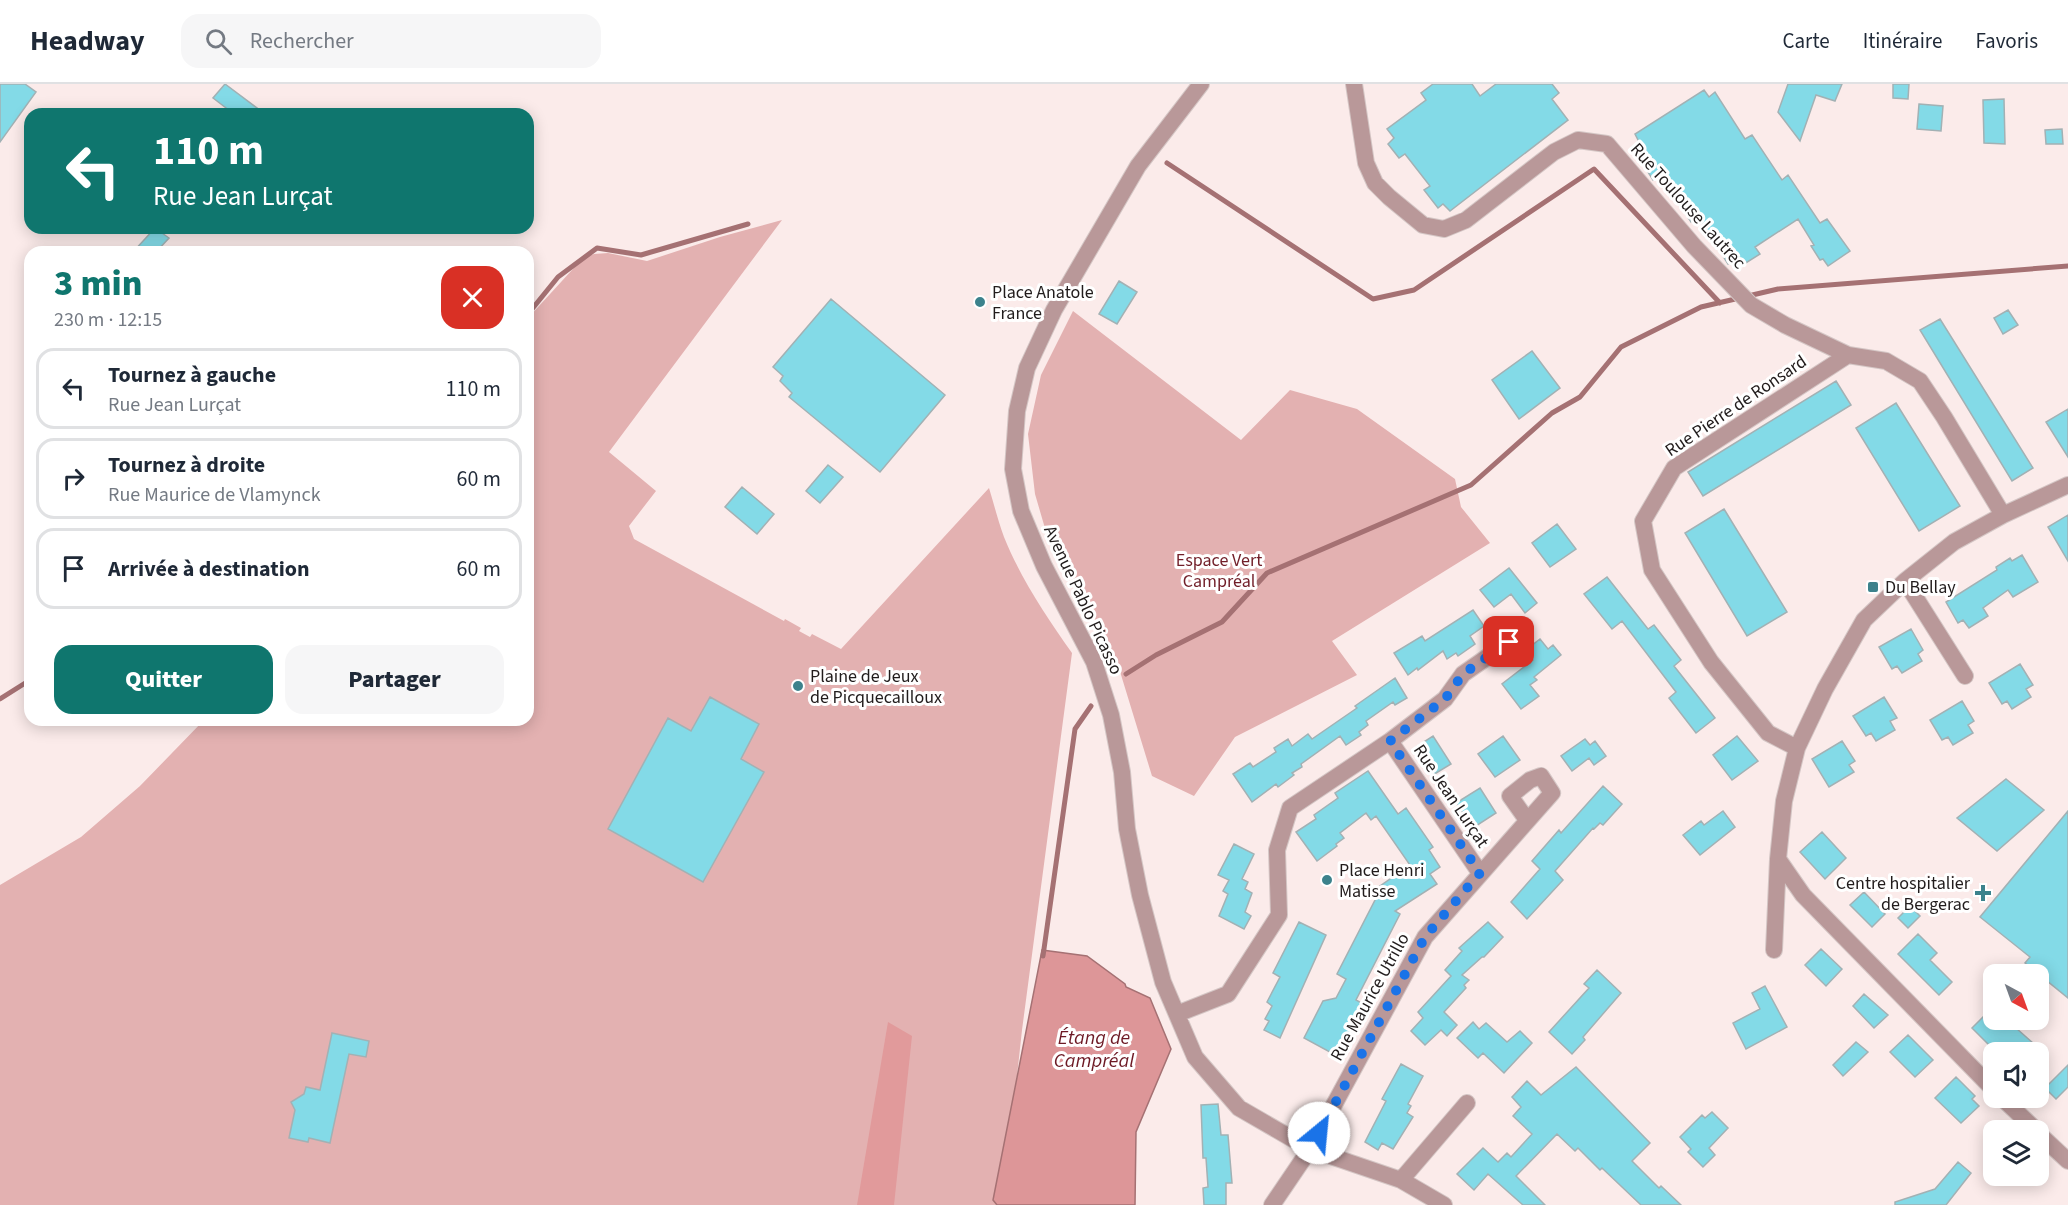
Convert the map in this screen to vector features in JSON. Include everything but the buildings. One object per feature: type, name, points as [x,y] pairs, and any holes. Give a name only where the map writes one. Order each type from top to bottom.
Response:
[{"type":"street","name":"Avenue Pablo Picasso","points":[[1201,84],[1138,166],[1054,310],[1027,368],[1017,411],[1013,469],[1021,511],[1044,566],[1095,662],[1111,716],[1122,772],[1127,829],[1140,895],[1163,982],[1195,1057],[1239,1108],[1310,1149],[1401,1180],[1444,1205]]},
{"type":"street","name":"Rue Toulouse Lautrec","points":[[1354,84],[1366,163],[1375,183],[1389,198],[1423,225],[1444,229],[1466,220],[1554,152],[1578,140],[1607,144],[1694,246],[1751,304],[1785,325],[1848,355]]},
{"type":"street","points":[[1848,355],[1886,361],[1920,381],[2003,515]]},
{"type":"street","name":"Rue Pierre de Ronsard","points":[[1797,748],[1768,733],[1711,662],[1652,570],[1643,521],[1674,468],[1848,355]]},
{"type":"street","points":[[1774,950],[1778,860],[1784,801],[1797,748],[1825,689],[1864,620],[1905,581],[1954,542],[2003,515],[2068,485]]},
{"type":"street","points":[[1905,581],[1965,676]]},
{"type":"street","points":[[1177,1014],[1228,994],[1279,915],[1277,850],[1290,808],[1390,741],[1445,699],[1463,674],[1509,642]]},
{"type":"street","name":"Rue Jean Lurçat","points":[[1390,741],[1480,873]]},
{"type":"street","name":"Rue Maurice Utrillo","points":[[1272,1205],[1310,1149],[1425,937],[1527,820]]},
{"type":"street","points":[[1778,860],[1803,895],[1983,1079]]},
{"type":"street","points":[[1401,1180],[1467,1103]]},
{"type":"street","points":[[2013,1108],[2025,1120]]},
{"type":"street","points":[[2049,1143],[2068,1161]]},
{"type":"green space","name":"Plaine de Jeux de Picquecailloux","points":[[782,220],[609,452],[656,491],[629,526],[634,539],[784,621],[785,619],[801,628],[799,631],[810,637],[812,634],[841,649],[989,488],[1004,537],[1018,568],[1072,653],[1022,1030],[1003,1205],[0,1205],[0,885],[81,837],[140,786],[198,726],[534,726],[534,311],[583,258],[608,253],[647,261]]},
{"type":"green space","name":"Espace Vert Campréal","points":[[1073,311],[1241,440],[1290,390],[1357,409],[1455,479],[1461,507],[1490,543],[1332,641],[1357,675],[1235,737],[1194,796],[1152,776],[1118,665],[1094,618],[1049,542],[1035,494],[1028,434],[1041,375]]},
{"type":"shaded area","points":[[888,1022],[912,1036],[894,1205],[857,1205]]},
{"type":"water","name":"Étang de Campréal","points":[[1042,950],[1087,956],[1126,987],[1150,998],[1171,1049],[1136,1132],[1135,1205],[997,1205],[993,1200]]},
{"type":"waterway","points":[[1167,163],[1373,299],[1414,290],[1594,169],[1720,303]]},
{"type":"waterway","points":[[534,307],[558,277],[597,248],[641,255],[748,224]]},
{"type":"waterway","points":[[1126,674],[1156,655],[1222,622],[1267,573],[1471,485],[1552,413],[1580,397],[1621,347],[1701,307],[1778,289],[2068,266]]},
{"type":"waterway","points":[[0,699],[24,684]]},
{"type":"waterway","points":[[1043,956],[1075,729],[1091,706]]},
{"type":"place","name":"Place Anatole France","points":[[980,302]]},
{"type":"place","name":"Du Bellay","points":[[1873,587]]},
{"type":"place","name":"Plaine de Jeux de Picquecailloux","points":[[798,686]]},
{"type":"place","name":"Place Henri Matisse","points":[[1327,880]]},
{"type":"place","name":"Centre hospitalier de Bergerac","points":[[1983,893]]},
{"type":"route","points":[[1319,1133],[1425,937],[1480,873],[1390,741],[1445,699],[1463,674],[1509,642]]}]
